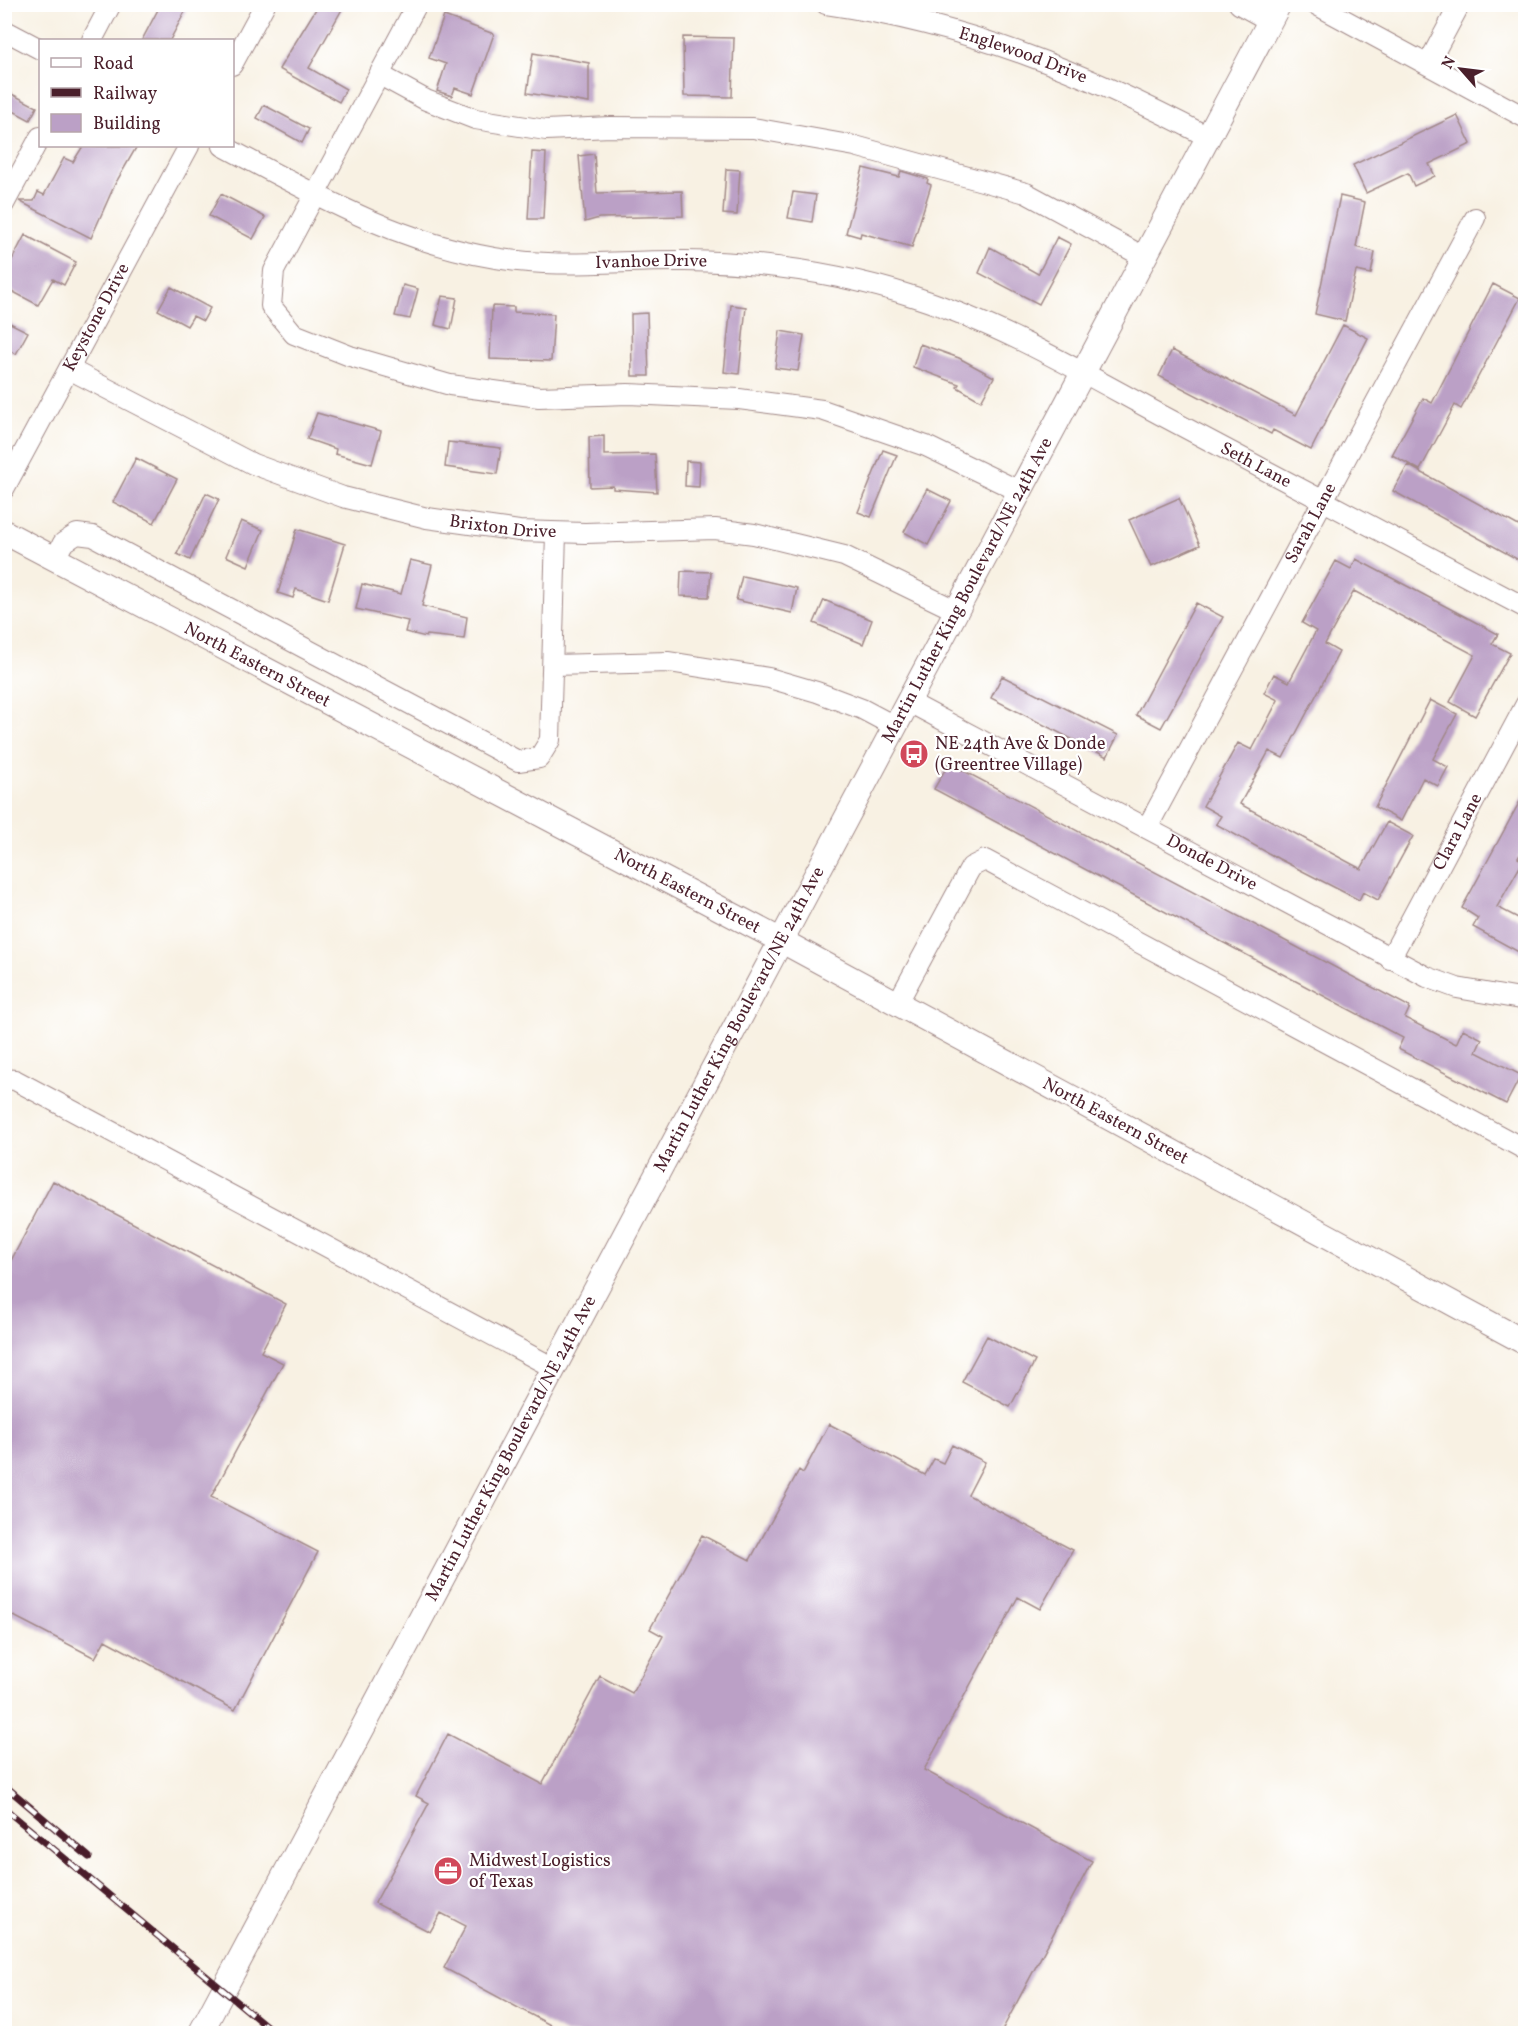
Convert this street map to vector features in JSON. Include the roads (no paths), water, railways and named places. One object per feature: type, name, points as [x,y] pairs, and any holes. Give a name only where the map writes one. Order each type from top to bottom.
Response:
[{"type":"main road","name":"Martin Luther King Boulevard/NE 24th Ave","points":[[200,2034],[552,1367],[1274,13]]},
{"type":"main road","name":"North Eastern Street","points":[[4,532],[780,940],[1526,1343]]},
{"type":"street","points":[[93,39],[111,4]]},
{"type":"street","points":[[234,61],[265,4]]},
{"type":"street","points":[[417,4],[274,271],[271,306],[294,334],[350,356],[450,385],[539,397],[639,394],[739,399],[822,410],[864,422],[926,446],[1019,491]]},
{"type":"street","name":"Englewood Drive","points":[[826,4],[954,30],[1017,50],[1144,103],[1208,137]]},
{"type":"street","points":[[1239,4],[1274,13]]},
{"type":"street","points":[[1315,4],[1526,118]]},
{"type":"street","points":[[1428,64],[1460,4]]},
{"type":"street","points":[[4,30],[39,48]]},
{"type":"street","points":[[380,75],[426,100],[475,119],[536,128],[753,128],[855,146],[1026,193],[1144,257]]},
{"type":"street","points":[[4,204],[39,139]]},
{"type":"street","name":"Keystone Drive","points":[[4,489],[188,147]]},
{"type":"street","name":"Ivanhoe Drive","points":[[225,147],[314,194],[396,233],[451,250],[498,259],[582,264],[726,262],[768,266],[860,282],[915,297],[963,315],[1082,373]]},
{"type":"street","name":"Sarah Lane","points":[[1147,828],[1475,218]]},
{"type":"street","name":"Brixton Drive","points":[[69,369],[210,444],[298,482],[427,518],[485,527],[556,532],[706,529],[754,534],[844,556],[955,610]]},
{"type":"street","name":"Seth Lane","points":[[1082,373],[1526,608]]},
{"type":"street","points":[[55,559],[63,543],[77,534],[93,536],[518,761],[539,758],[550,740],[556,532]]},
{"type":"street","points":[[553,665],[669,662],[769,678],[817,692],[862,709],[894,726]]},
{"type":"street","name":"Donde Drive","points":[[907,701],[1390,959],[1456,988],[1526,1000]]},
{"type":"street","name":"Clara Lane","points":[[1390,959],[1526,704]]},
{"type":"street","points":[[897,1004],[971,867],[985,860],[1526,1150]]},
{"type":"street","points":[[4,1079],[15,1080],[552,1367]]},
{"type":"railway","points":[[4,1785],[89,1857]]},
{"type":"railway","points":[[4,1808],[276,2034]]},
{"type":"place","name":"NE 24th Ave & Donde (Greentree Village)","points":[[914,754]]},
{"type":"place","name":"Midwest Logistics of Texas","points":[[448,1871]]}]
